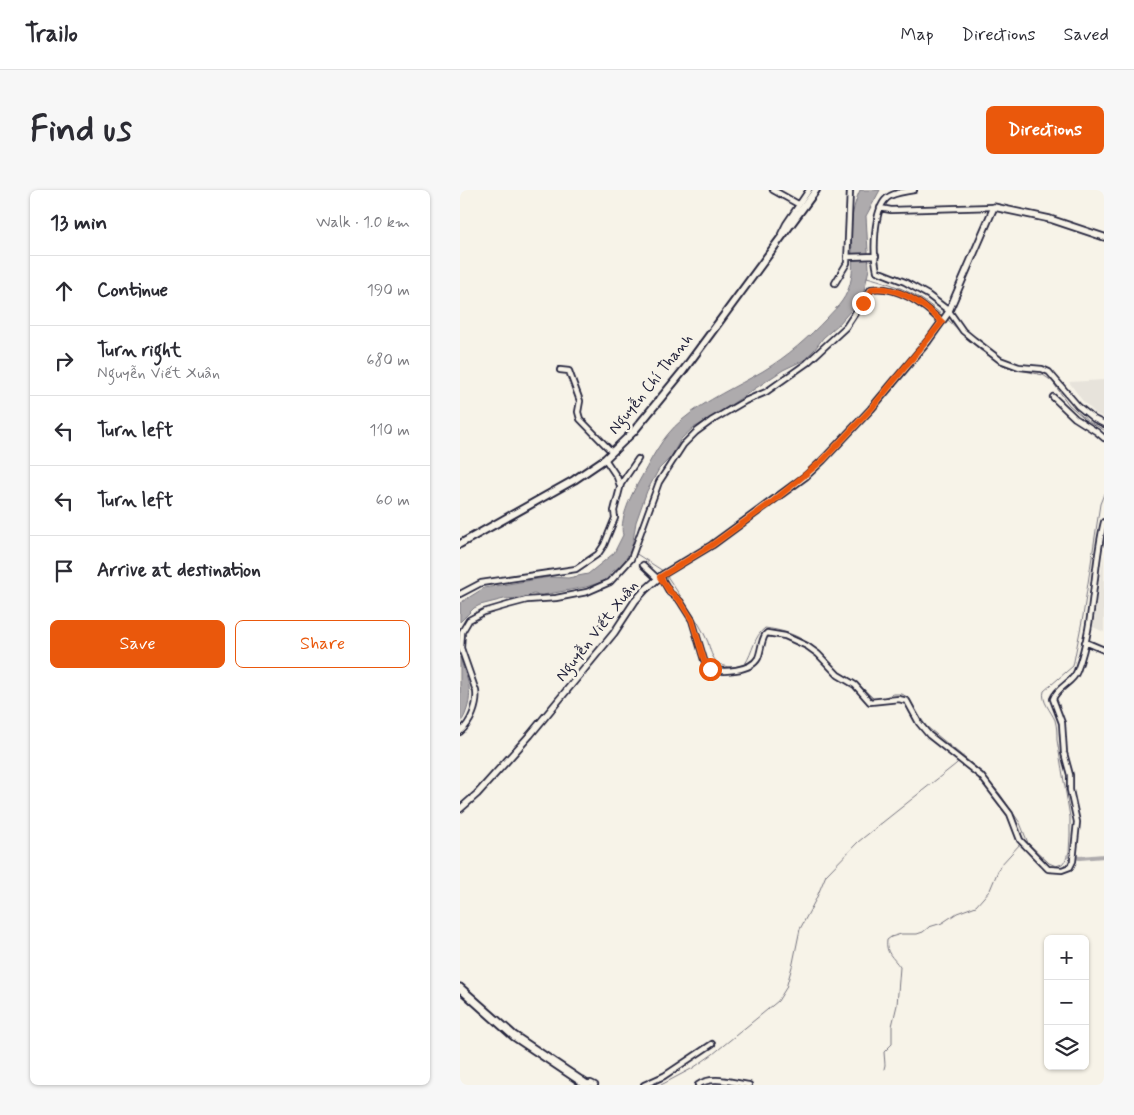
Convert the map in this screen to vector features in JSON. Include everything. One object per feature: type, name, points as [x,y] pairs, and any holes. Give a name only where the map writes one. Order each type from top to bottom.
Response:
[{"type":"highway","points":[[460,988],[493,1019],[529,1047],[586,1084]]},
{"type":"main road","name":"Nguyễn Chí Thanh","points":[[460,544],[574,480],[605,459],[634,432],[677,379],[816,190]]},
{"type":"street","points":[[773,190],[798,204]]},
{"type":"street","points":[[781,238],[786,224],[809,190]]},
{"type":"street","points":[[835,283],[850,257],[850,190]]},
{"type":"street","points":[[914,190],[892,195],[880,208],[873,256],[877,271],[921,290],[949,312],[963,331],[1000,360],[1019,367],[1042,369],[1049,372],[1073,409],[1104,438]]},
{"type":"street","points":[[880,208],[891,210],[994,208],[1050,219],[1104,237]]},
{"type":"street","name":"Nguyễn Viết Xuân","points":[[460,809],[477,794],[530,735],[614,633],[638,596],[660,577],[712,545],[806,476],[876,402],[949,312],[994,208]]},
{"type":"street","points":[[850,257],[873,256]]},
{"type":"street","points":[[460,732],[470,720],[477,698],[461,648],[463,628],[469,620],[484,612],[527,600],[575,594],[604,586],[626,566],[637,548],[660,482],[685,443],[710,421],[745,401],[766,392],[807,363],[842,331],[872,289],[887,289],[908,298],[929,310],[943,321]]},
{"type":"street","points":[[560,370],[569,371],[580,401],[578,412],[580,419],[612,452]]},
{"type":"street","points":[[1053,398],[1104,424]]},
{"type":"street","points":[[605,459],[620,487]]},
{"type":"street","points":[[460,594],[481,583],[568,570],[581,566],[598,554],[604,545],[615,518],[614,511],[620,487],[638,459]]},
{"type":"street","points":[[643,564],[660,577],[670,592],[680,601],[692,620],[707,665],[713,670],[748,668],[759,656],[763,638],[767,633],[777,634],[796,640],[818,654],[838,675],[855,684],[870,702],[899,699],[907,701],[918,723],[929,735],[977,771],[1007,810],[1021,842],[1048,869],[1067,869],[1073,862],[1077,833],[1076,817],[1068,764],[1064,753],[1062,723],[1053,700],[1057,690],[1077,672],[1085,640],[1104,522]]},
{"type":"street","points":[[1085,640],[1104,650]]},
{"type":"street","points":[[644,1085],[681,1065],[712,1044]]},
{"type":"street","points":[[698,1085],[709,1080],[749,1085]]},
{"type":"street","points":[[586,1084],[596,1085]]},
{"type":"shaded area","points":[[860,190],[880,190],[866,216],[869,269],[864,291],[839,324],[823,338],[804,360],[783,370],[693,428],[681,439],[671,457],[659,469],[647,491],[636,522],[632,547],[623,565],[613,571],[605,581],[586,587],[543,595],[533,594],[523,598],[504,599],[480,605],[474,608],[460,622],[460,603],[484,588],[550,577],[568,578],[588,574],[614,553],[623,535],[624,517],[631,496],[656,450],[668,434],[682,420],[701,406],[781,359],[812,333],[842,301],[847,292],[852,274],[851,222]]},
{"type":"shaded area","points":[[1104,380],[1104,418],[1096,414],[1082,400],[1069,382]]},
{"type":"shaded area","points":[[1104,553],[1104,632],[1093,627]]},
{"type":"shaded area","points":[[460,657],[470,694],[467,709],[460,723]]},
{"type":"waterway","points":[[867,277],[907,291],[943,316]]},
{"type":"waterway","points":[[946,318],[980,350],[1006,367],[1043,375],[1052,381],[1069,405],[1088,421],[1104,430]]},
{"type":"waterway","points":[[880,699],[893,694],[902,694],[907,697],[926,726],[977,768],[1000,794],[1020,823],[1028,843],[1049,863],[1056,866],[1062,864],[1069,852],[1070,817],[1057,740],[1056,723],[1043,695],[1044,691],[1073,666],[1083,616],[1100,504],[1104,494]]},
{"type":"waterway","points":[[635,553],[663,571]]},
{"type":"waterway","points":[[667,576],[699,624],[714,659],[721,665],[732,667],[745,664],[758,635],[765,628],[786,632],[804,640],[819,651],[833,667]]},
{"type":"waterway","points":[[836,670],[855,681],[874,699]]},
{"type":"waterway","points":[[661,1085],[693,1068],[713,1054],[778,1001],[786,988],[800,929],[826,875],[858,842],[956,764],[963,756]]},
{"type":"waterway","points":[[884,1069],[884,1052],[892,1044],[892,1026],[897,1005],[900,967],[888,952],[887,940],[901,934],[923,932],[957,913],[976,906],[990,890],[1000,866],[1021,843]]},
{"type":"waterway","points":[[1068,856],[1080,858],[1104,856]]},
{"type":"route","points":[[710,669],[704,660],[692,620],[680,601],[672,595],[660,577],[712,545],[806,476],[871,409],[942,322],[915,301],[887,289],[870,290],[863,303]]}]
